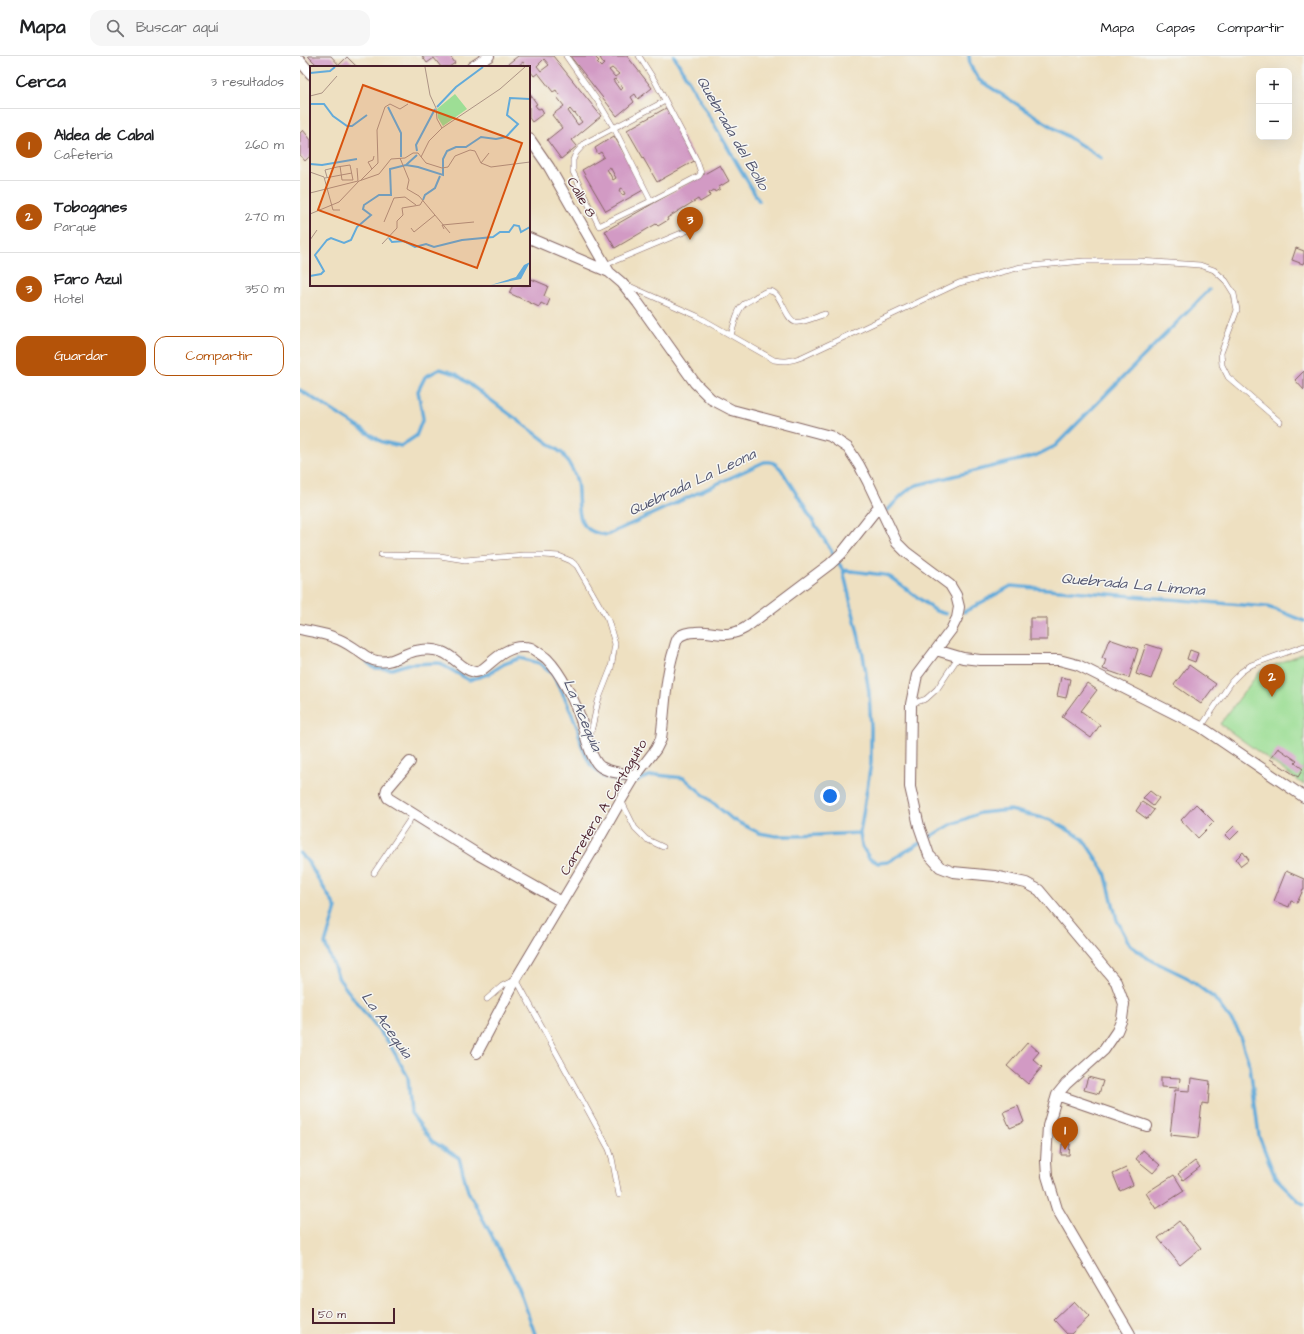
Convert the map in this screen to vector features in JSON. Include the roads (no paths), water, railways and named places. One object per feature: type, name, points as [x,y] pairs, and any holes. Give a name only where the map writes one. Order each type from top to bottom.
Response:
[{"type":"street","points":[[477,63],[489,56]]},
{"type":"street","points":[[300,62],[310,73]]},
{"type":"street","name":"Calle 8","points":[[530,139],[548,166],[607,268]]},
{"type":"street","points":[[530,238],[607,268],[622,283],[638,303],[695,383],[711,399],[732,410],[830,436],[848,448],[866,476],[897,543],[906,552],[950,585],[956,595],[959,607],[957,618],[918,675],[911,704],[909,768],[910,787],[919,826],[929,855],[940,867],[953,872],[995,876],[1026,883],[1039,890],[1116,982],[1124,1004],[1122,1019],[1117,1031],[1104,1050],[1066,1084],[1057,1095],[1048,1126],[1046,1142],[1047,1176],[1057,1209],[1130,1334]]},
{"type":"street","name":"Carretera A Cartaguito","points":[[477,1053],[516,979],[636,775],[656,749],[661,739],[669,665],[678,638],[683,634],[692,632],[703,631],[723,635],[736,633],[745,628],[830,564],[842,553],[879,506]]},
{"type":"street","points":[[300,629],[335,637],[355,648],[368,658],[376,661],[390,661],[415,651],[428,649],[442,652],[454,658],[464,668],[475,672],[481,671],[502,652],[517,646],[531,648],[547,659],[564,682],[581,719],[588,744],[600,767],[618,773],[636,775]]},
{"type":"street","points":[[936,650],[980,660],[1059,660],[1078,665],[1201,727],[1304,797]]},
{"type":"street","points":[[410,762],[387,789],[386,793],[388,798],[479,855],[562,902]]},
{"type":"street","points":[[1057,1095],[1147,1126]]},
{"type":"lane","points":[[566,56],[599,102],[651,201]]},
{"type":"lane","points":[[639,56],[655,81],[697,161],[701,173],[699,176],[651,201],[599,226],[573,172],[573,160],[576,153],[585,143],[665,101]]},
{"type":"lane","points":[[607,268],[696,227]]},
{"type":"lane","points":[[622,283],[697,316],[774,360],[783,362],[802,357],[959,283],[1021,267],[1084,261],[1140,261],[1200,265],[1214,270],[1226,281],[1234,294],[1237,310],[1221,353],[1222,365],[1228,377],[1280,422]]},
{"type":"lane","points":[[731,335],[739,312],[744,304],[768,290],[773,291],[776,294],[790,319],[795,322],[800,322],[825,314]]},
{"type":"lane","points":[[381,555],[440,556],[465,560],[524,555],[544,555],[559,556],[571,561],[577,566],[608,620],[615,644],[611,668],[598,701],[588,744]]},
{"type":"lane","points":[[1201,727],[1232,681],[1241,672],[1251,665],[1304,646]]},
{"type":"lane","points":[[911,704],[926,699],[937,689],[959,656]]},
{"type":"lane","points":[[621,800],[635,828],[646,839],[663,847]]},
{"type":"lane","points":[[374,873],[414,815]]},
{"type":"lane","points":[[487,999],[502,986],[516,979],[609,1149],[619,1195]]},
{"type":"waterway","name":"Quebrada del Bollo","points":[[674,56],[759,201]]},
{"type":"waterway","points":[[969,56],[970,65],[979,80],[1101,158]]},
{"type":"waterway","points":[[888,510],[905,492],[917,485],[1035,456],[1055,446],[1209,290]]},
{"type":"waterway","name":"Quebrada La Leona","points":[[300,390],[382,442],[401,446],[416,436],[423,418],[418,391],[425,377],[440,369],[456,374],[563,454],[572,468],[576,478],[580,516],[583,523],[588,529],[596,533],[607,535],[764,462],[771,462],[777,465],[781,469],[843,570],[863,655],[869,692],[871,763],[860,833],[862,846],[869,858],[878,863],[888,862],[950,825],[980,813],[1010,810],[1051,820],[1083,839],[1105,872],[1117,920],[1130,945],[1149,959],[1186,977],[1214,998],[1237,1028],[1250,1066],[1259,1136],[1275,1177],[1300,1202],[1304,1204]]},
{"type":"waterway","name":"Quebrada La Limona","points":[[843,570],[885,575],[890,577],[936,611],[946,614]]},
{"type":"waterway","name":"Quebrada La Limona","points":[[964,612],[1011,586],[1267,607],[1304,621]]},
{"type":"waterway","name":"La Acequia","points":[[366,661],[374,668],[392,669],[408,664],[439,663],[469,680],[488,674],[504,664],[520,658],[539,663],[553,675],[566,700],[578,729],[582,747],[590,764],[604,777],[624,782]]},
{"type":"waterway","name":"La Acequia","points":[[636,781],[649,776],[657,775],[684,778],[732,819],[759,833],[776,836],[860,833]]},
{"type":"waterway","name":"La Acequia","points":[[300,853],[308,862],[336,908],[325,944],[339,979],[389,1043],[408,1077],[411,1113],[432,1141],[459,1158],[468,1191],[518,1285],[535,1334]]},
{"type":"place","name":"Faro Azul","points":[[690,240]]},
{"type":"place","name":"Toboganes","points":[[1272,697]]},
{"type":"place","name":"Aldea de Cabal","points":[[1065,1150]]}]
